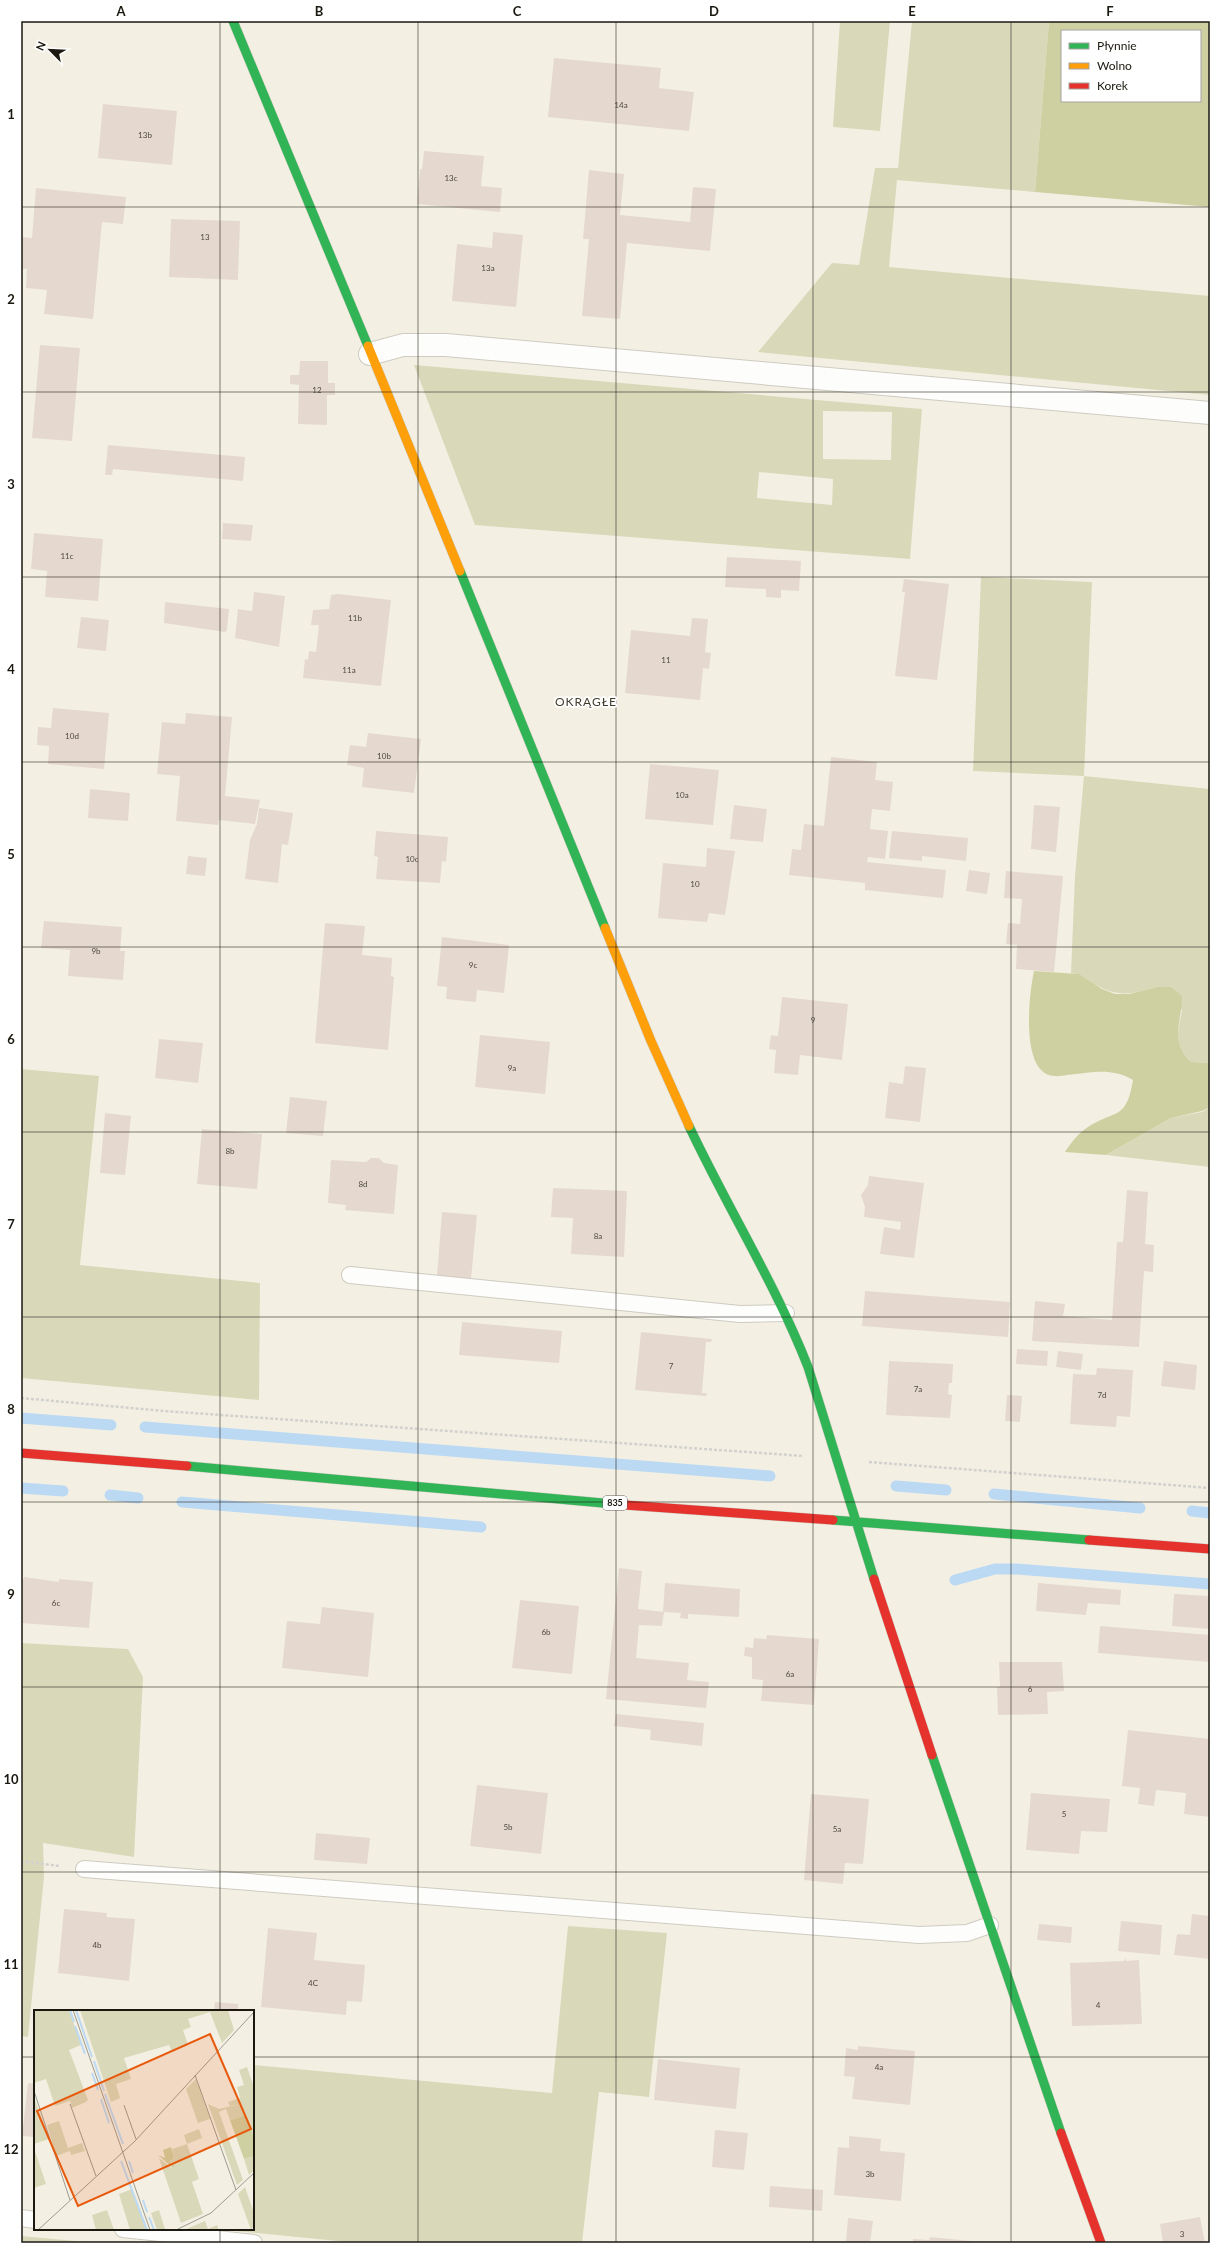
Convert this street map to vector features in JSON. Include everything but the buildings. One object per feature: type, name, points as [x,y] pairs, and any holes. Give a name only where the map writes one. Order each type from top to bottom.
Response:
[{"type":"street","points":[[233,21],[654,1048],[694,1138],[786,1312],[808,1367],[904,1675],[1062,2136],[1101,2243]]},
{"type":"street","points":[[370,354],[403,345],[446,345],[1210,413]]},
{"type":"street","name":"835","points":[[21,1452],[415,1485],[630,1505],[1210,1549]]},
{"type":"lane","points":[[350,1275],[740,1314],[786,1312]]},
{"type":"lane","points":[[84,1868],[919,1935],[967,1933],[990,1925]]},
{"type":"lane","points":[[21,2218],[34,2220]]},
{"type":"lane","points":[[133,2230],[254,2243]]},
{"type":"path","points":[[21,1398],[180,1412],[836,1459],[1210,1488]]},
{"type":"path","points":[[21,1861],[84,1868]]},
{"type":"green space","points":[[840,21],[890,21],[880,131],[833,127]]},
{"type":"green space","points":[[912,21],[1049,21],[1035,192],[897,180],[889,267],[1210,296],[1210,395],[758,352],[832,263],[859,265],[875,168],[898,168]]},
{"type":"green space","points":[[1049,21],[1210,21],[1210,207],[1035,192]]},
{"type":"green space","points":[[414,365],[922,409],[910,559],[475,525]],"holes":[[[823,411],[892,412],[891,460],[823,459]],[[759,472],[833,479],[832,505],[757,498]]]},
{"type":"green space","points":[[981,577],[1092,582],[1084,776],[973,771]]},
{"type":"green space","points":[[1084,776],[1210,789],[1210,1063],[1191,1062],[1185,1056],[1181,1050],[1178,1038],[1182,1010],[1157,987],[1132,993],[1118,993],[1110,991],[1081,976],[1071,973],[1075,876]]},
{"type":"green space","points":[[1034,971],[1079,974],[1102,989],[1115,994],[1129,994],[1157,987],[1171,987],[1182,996],[1178,1031],[1180,1047],[1191,1062],[1210,1063],[1210,1107],[1202,1111],[1171,1118],[1106,1155],[1065,1152],[1075,1138],[1084,1129],[1113,1115],[1123,1108],[1127,1102],[1133,1080],[1117,1073],[1109,1072],[1053,1076],[1040,1069],[1034,1058],[1029,1028],[1030,996]]},
{"type":"green space","points":[[21,1069],[99,1076],[80,1265],[260,1283],[259,1400],[21,1378]]},
{"type":"green space","points":[[1210,1107],[1210,1167],[1106,1155],[1171,1118],[1202,1112]]},
{"type":"green space","points":[[21,1643],[128,1649],[143,1677],[134,1857],[43,1843],[44,1877],[28,2037],[21,2036]]},
{"type":"green space","points":[[568,1926],[667,1933],[649,2097],[599,2092],[582,2243],[358,2243],[225,2230],[254,2230],[254,2065],[552,2093]]},
{"type":"green space","points":[[21,2236],[97,2243],[21,2243]]},
{"type":"waterway","points":[[21,1418],[111,1425]]},
{"type":"waterway","points":[[145,1427],[770,1476]]},
{"type":"waterway","points":[[896,1486],[946,1490]]},
{"type":"waterway","points":[[21,1488],[63,1491]]},
{"type":"waterway","points":[[994,1494],[1140,1508]]},
{"type":"waterway","points":[[110,1495],[138,1498]]},
{"type":"waterway","points":[[182,1502],[481,1527]]},
{"type":"waterway","points":[[1192,1511],[1210,1513]]},
{"type":"waterway","points":[[955,1580],[995,1569],[1016,1569],[1210,1584]]},
{"type":"traffic: fast","points":[[233,21],[368,346]]},
{"type":"traffic: fast","points":[[460,571],[605,928]]},
{"type":"traffic: fast","points":[[689,1126],[781,1305],[808,1367],[874,1579]]},
{"type":"traffic: fast","points":[[187,1466],[625,1505]]},
{"type":"traffic: fast","points":[[833,1520],[1089,1540]]},
{"type":"traffic: fast","points":[[932,1755],[1061,2133]]},
{"type":"traffic: slow","points":[[368,346],[460,571]]},
{"type":"traffic: slow","points":[[605,928],[651,1041],[689,1126]]},
{"type":"traffic: jam","points":[[21,1453],[187,1466]]},
{"type":"traffic: jam","points":[[625,1505],[833,1520]]},
{"type":"traffic: jam","points":[[1089,1540],[1210,1549]]},
{"type":"traffic: jam","points":[[874,1579],[932,1755]]},
{"type":"traffic: jam","points":[[1061,2133],[1101,2243]]},
{"type":"district","name":"OKRĄGŁE","points":[[586,702]]}]
